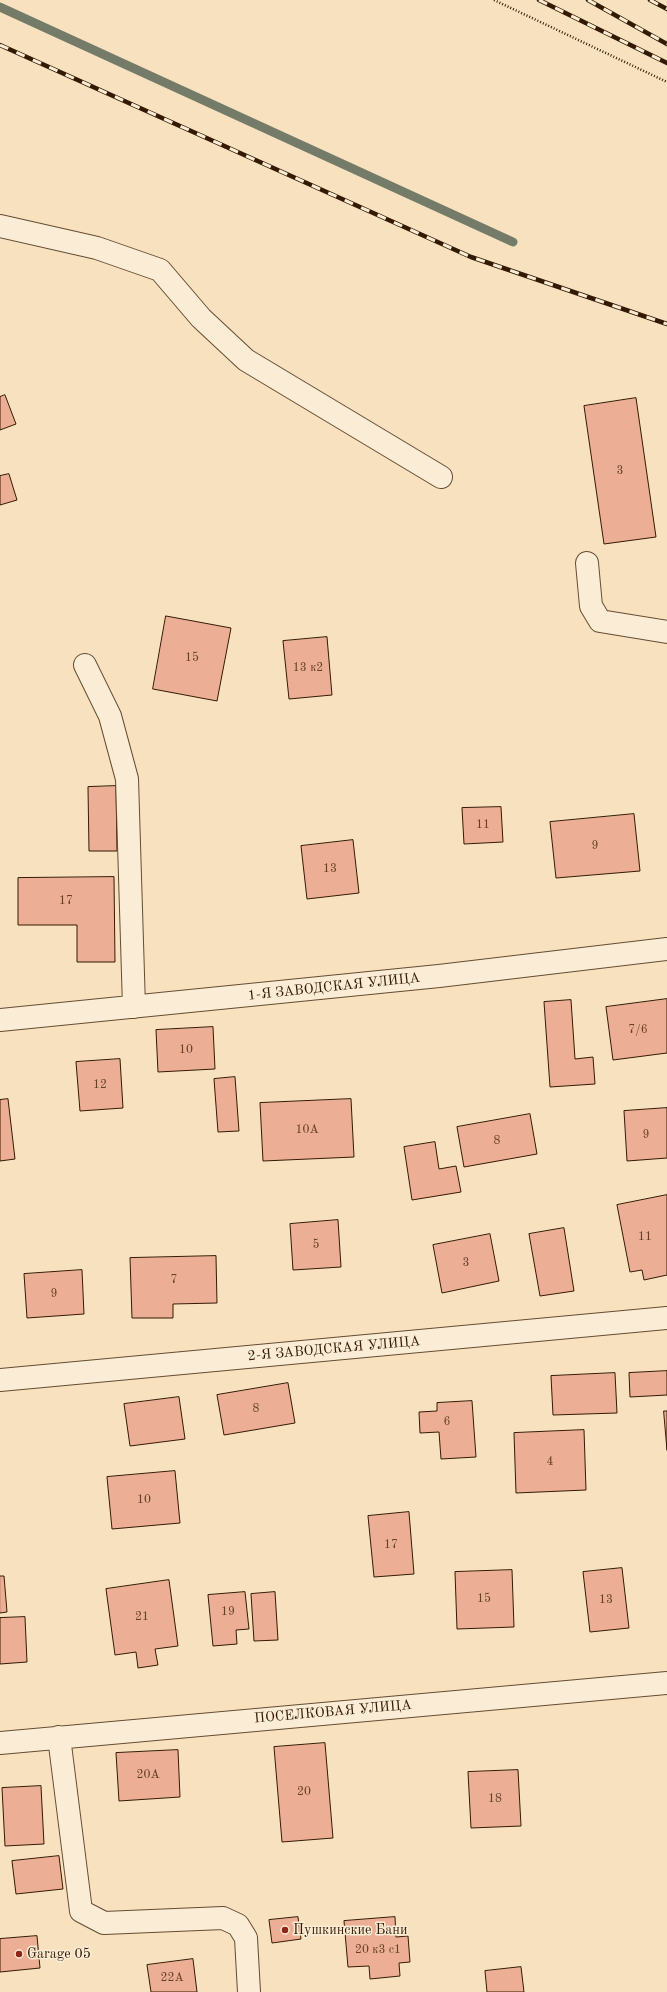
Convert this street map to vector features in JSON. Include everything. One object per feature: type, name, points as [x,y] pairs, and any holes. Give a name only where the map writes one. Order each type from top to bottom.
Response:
[{"type":"street","points":[[0,226],[97,248],[160,270],[201,318],[246,360],[441,477]]},
{"type":"street","points":[[587,563],[591,606],[600,621],[667,632]]},
{"type":"street","points":[[85,666],[110,716],[126,779],[134,1007]]},
{"type":"street","name":"1-Я ЗАВОДСКАЯ УЛИЦА","points":[[0,1020],[439,976],[667,949]]},
{"type":"street","name":"2-Я ЗАВОДСКАЯ УЛИЦА","points":[[0,1380],[667,1318]]},
{"type":"street","name":"ПОСЕЛКОВАЯ УЛИЦА","points":[[0,1743],[667,1683]]},
{"type":"street","points":[[59,1737],[81,1911],[104,1923],[223,1918],[238,1925],[246,1938],[250,1992]]},
{"type":"path","points":[[494,0],[667,82]]},
{"type":"building","points":[[5,395],[16,424],[0,430],[0,397]]},
{"type":"building","points":[[636,398],[656,537],[604,544],[584,406]]},
{"type":"building","points":[[9,474],[17,500],[0,505],[0,476]]},
{"type":"building","points":[[166,616],[231,628],[217,701],[153,689]]},
{"type":"building","points":[[327,637],[332,695],[289,699],[283,641]]},
{"type":"building","points":[[116,786],[117,851],[89,851],[88,787]]},
{"type":"building","points":[[501,807],[503,842],[464,844],[462,808]]},
{"type":"building","points":[[634,814],[640,871],[556,878],[550,822]]},
{"type":"building","points":[[353,840],[359,893],[307,899],[301,846]]},
{"type":"building","points":[[114,877],[115,962],[77,962],[77,925],[18,925],[18,878]]},
{"type":"building","points":[[667,999],[667,1053],[613,1060],[606,1007]]},
{"type":"building","points":[[571,1000],[575,1059],[593,1057],[595,1084],[550,1087],[544,1002]]},
{"type":"building","points":[[213,1027],[215,1069],[158,1072],[156,1030]]},
{"type":"building","points":[[120,1059],[123,1108],[80,1111],[76,1062]]},
{"type":"building","points":[[235,1077],[239,1131],[218,1132],[214,1079]]},
{"type":"building","points":[[8,1099],[15,1159],[0,1161],[0,1100]]},
{"type":"building","points":[[351,1099],[354,1157],[263,1161],[260,1103]]},
{"type":"building","points":[[667,1108],[667,1158],[627,1161],[624,1111]]},
{"type":"building","points":[[530,1114],[537,1154],[464,1167],[457,1127]]},
{"type":"building","points":[[435,1142],[439,1169],[456,1166],[461,1192],[412,1200],[404,1147]]},
{"type":"building","points":[[667,1195],[667,1275],[644,1280],[642,1270],[630,1272],[617,1205]]},
{"type":"building","points":[[338,1220],[341,1267],[293,1270],[290,1224]]},
{"type":"building","points":[[564,1228],[574,1291],[540,1296],[529,1234]]},
{"type":"building","points":[[490,1234],[499,1281],[442,1293],[433,1245]]},
{"type":"building","points":[[216,1256],[217,1303],[173,1304],[173,1318],[132,1318],[130,1258]]},
{"type":"building","points":[[82,1270],[84,1314],[27,1318],[24,1274]]},
{"type":"building","points":[[667,1371],[667,1395],[630,1397],[629,1373]]},
{"type":"building","points":[[615,1373],[617,1413],[553,1415],[551,1376]]},
{"type":"building","points":[[288,1383],[295,1423],[224,1435],[217,1395]]},
{"type":"building","points":[[179,1397],[185,1439],[130,1446],[124,1404]]},
{"type":"building","points":[[472,1401],[476,1457],[441,1459],[439,1432],[420,1433],[419,1412],[437,1411],[437,1403]]},
{"type":"building","points":[[664,1411],[667,1411],[667,1450]]},
{"type":"building","points":[[584,1430],[586,1490],[516,1493],[514,1433]]},
{"type":"building","points":[[175,1471],[180,1523],[112,1529],[107,1477]]},
{"type":"building","points":[[409,1512],[414,1574],[374,1577],[368,1516]]},
{"type":"building","points":[[622,1568],[629,1628],[590,1632],[583,1572]]},
{"type":"building","points":[[512,1570],[514,1627],[457,1629],[455,1572]]},
{"type":"building","points":[[0,1576],[4,1576],[7,1612],[0,1613]]},
{"type":"building","points":[[169,1580],[178,1646],[155,1649],[158,1665],[138,1668],[136,1652],[115,1655],[106,1589]]},
{"type":"building","points":[[245,1592],[249,1629],[236,1630],[237,1644],[213,1646],[208,1595]]},
{"type":"building","points":[[275,1592],[278,1640],[254,1641],[251,1594]]},
{"type":"building","points":[[25,1617],[27,1662],[0,1664],[0,1618]]},
{"type":"building","points":[[325,1743],[333,1838],[282,1842],[274,1747]]},
{"type":"building","points":[[178,1750],[180,1797],[119,1801],[116,1753]]},
{"type":"building","points":[[518,1770],[521,1826],[471,1828],[468,1772]]},
{"type":"building","points":[[41,1786],[44,1844],[5,1846],[2,1788]]},
{"type":"building","points":[[59,1856],[63,1889],[16,1894],[12,1861]]},
{"type":"building","name":"Пушкинские Бани","points":[[298,1917],[301,1939],[272,1943],[269,1920]]},
{"type":"building","points":[[395,1917],[396,1937],[408,1936],[410,1962],[399,1963],[400,1976],[370,1979],[369,1966],[348,1967],[344,1921]]},
{"type":"building","name":"Garage 05","points":[[37,1936],[40,1968],[0,1972],[0,1939]]},
{"type":"building","points":[[193,1959],[197,1992],[151,1992],[147,1965]]},
{"type":"building","points":[[521,1967],[524,1992],[487,1992],[485,1971]]},
{"type":"waterway","points":[[0,7],[513,242]]},
{"type":"railway","points":[[539,0],[667,63]]},
{"type":"railway","points":[[588,0],[667,44]]},
{"type":"railway","points":[[650,0],[667,9]]},
{"type":"railway","points":[[0,45],[471,257],[667,324]]},
{"type":"place","name":"Пушкинские Бани","points":[[285,1930]]},
{"type":"place","name":"Garage 05","points":[[19,1954]]}]
